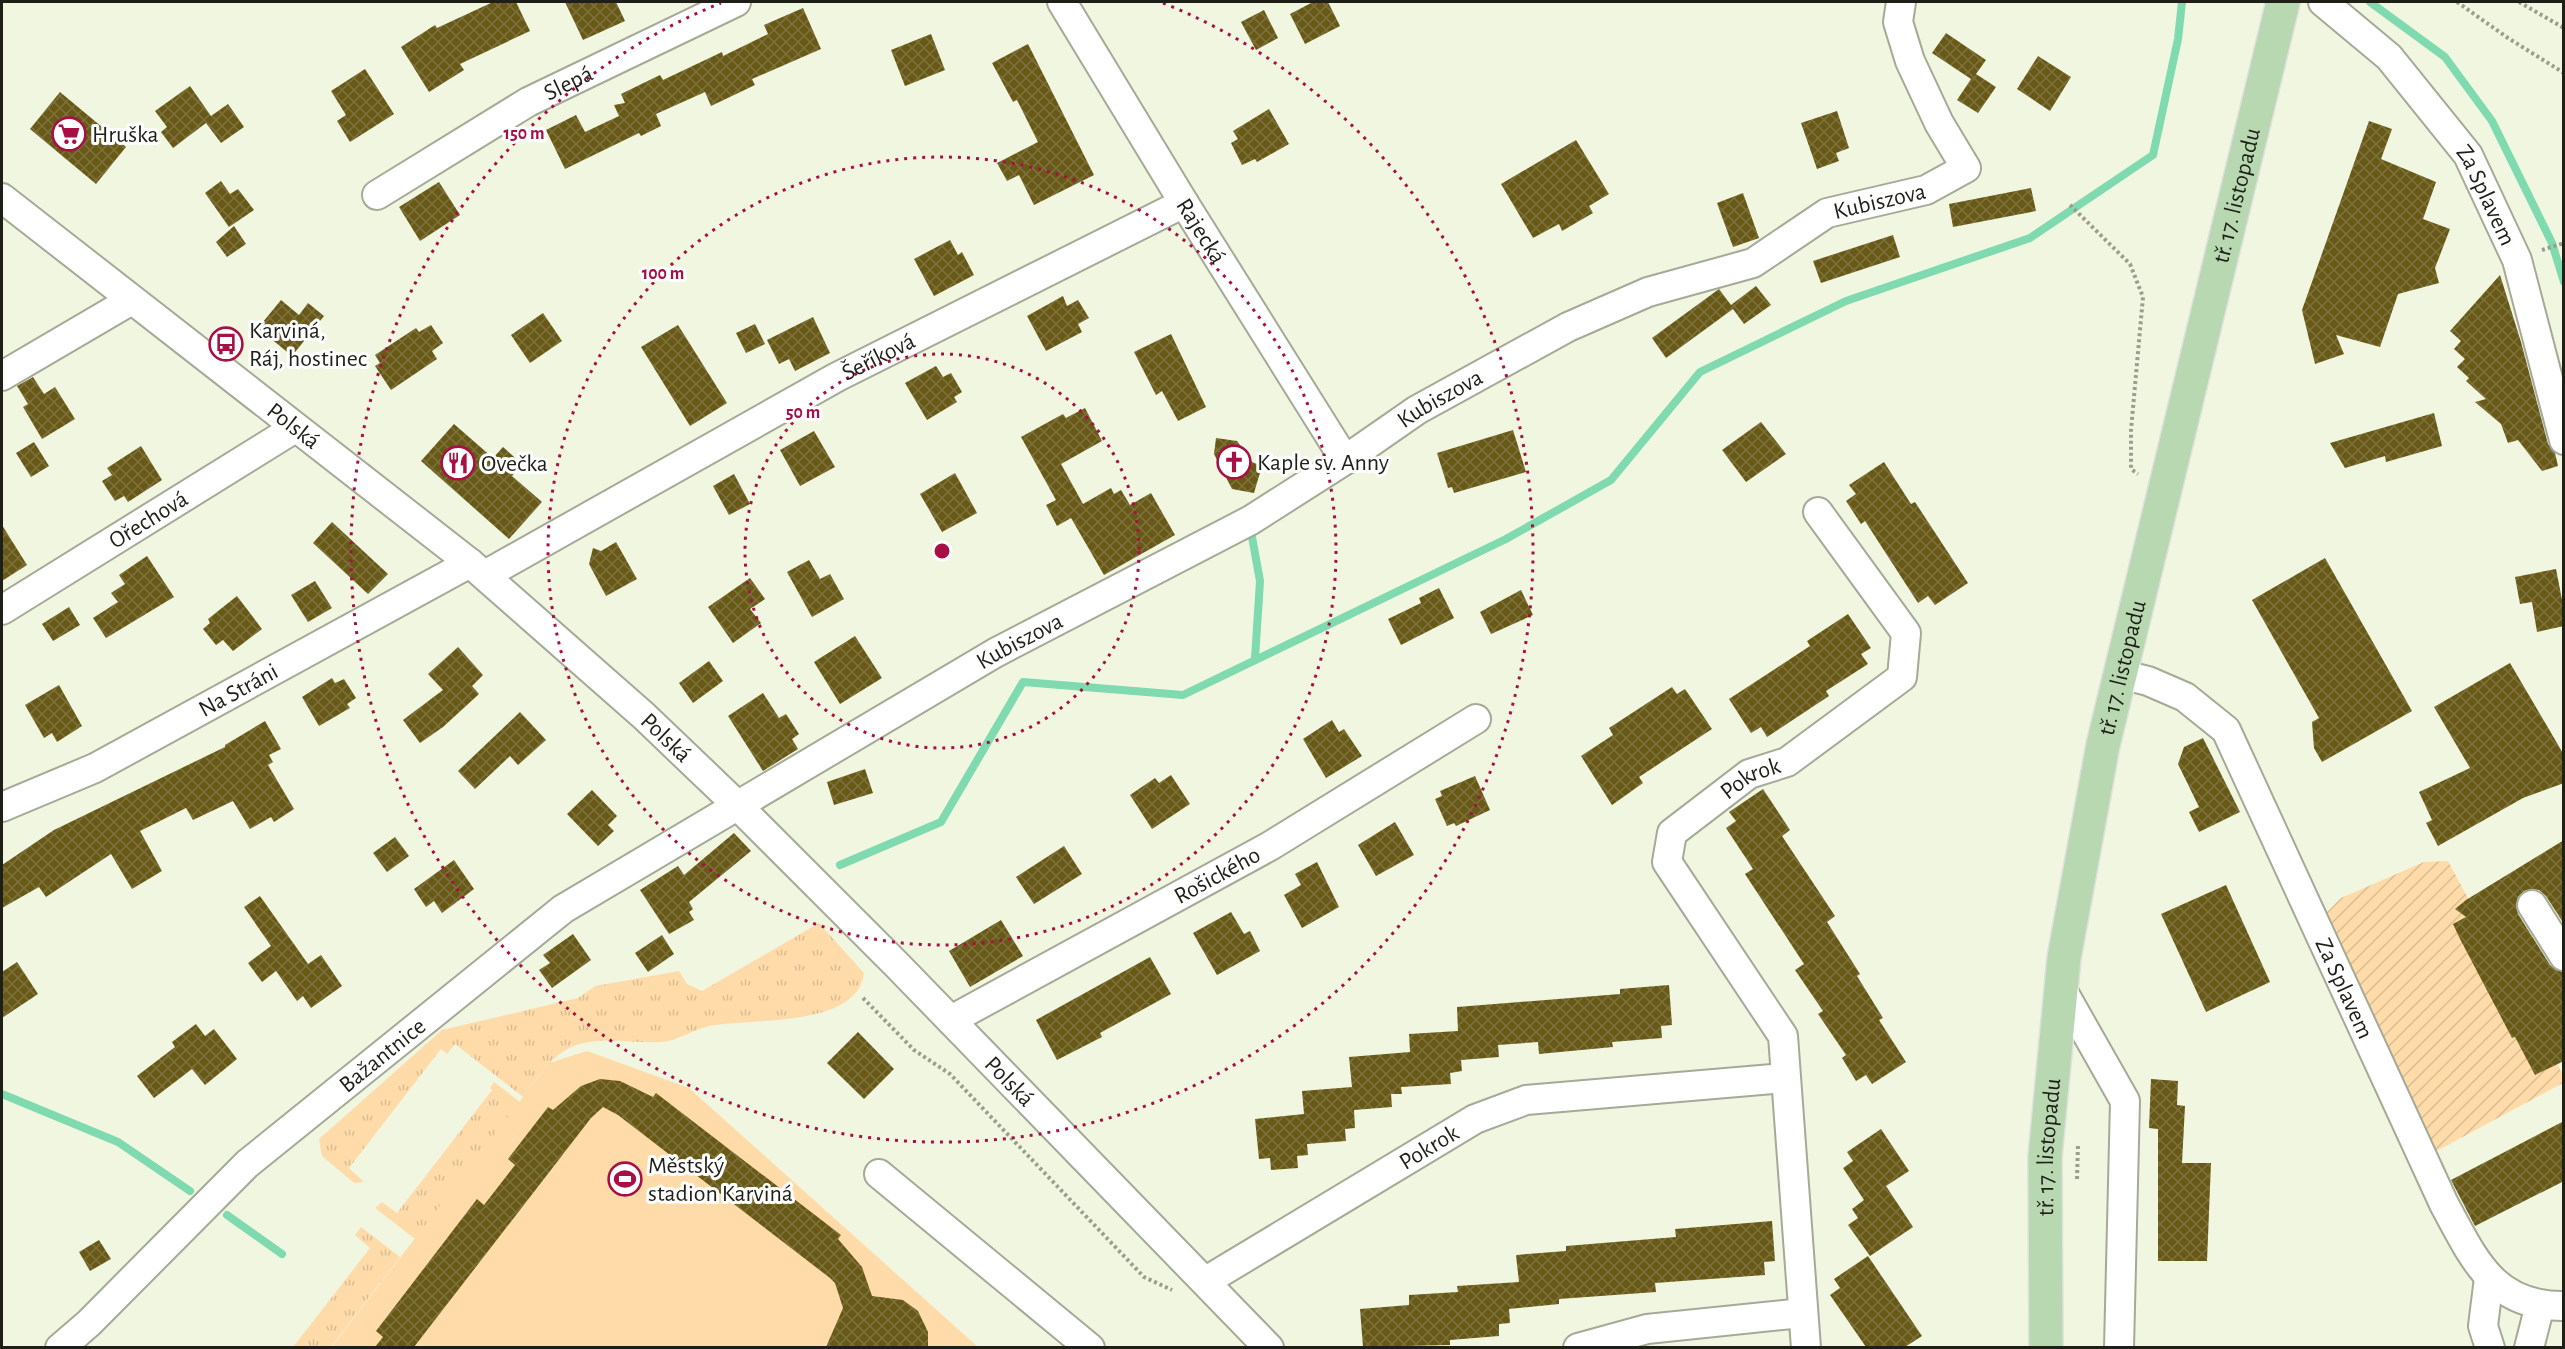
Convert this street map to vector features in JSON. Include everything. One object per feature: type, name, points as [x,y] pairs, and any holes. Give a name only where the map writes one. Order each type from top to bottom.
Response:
[{"type":"main road","name":"tř. 17. listopadu","points":[[2046,1347],[2045,1157],[2064,958],[2089,817],[2120,674],[2283,2]]},
{"type":"street","name":"Slepá","points":[[377,195],[528,102],[736,2]]},
{"type":"street","name":"Rajecká","points":[[1062,2],[1184,203],[1345,460]]},
{"type":"street","name":"Za Splavem","points":[[2323,2],[2389,57],[2468,155],[2517,260],[2564,440]]},
{"type":"street","name":"Kubiszova","points":[[736,804],[995,653],[1251,520],[1345,460],[1417,410],[1568,327],[1648,292],[1753,263],[1827,213],[1926,190],[1966,168],[1939,123],[1910,61],[1899,12]]},
{"type":"street","name":"Polská","points":[[2,198],[130,301],[477,569],[636,708],[736,804],[951,1020],[1194,1288],[1269,1347]]},
{"type":"street","name":"Šeříková","points":[[477,569],[837,376],[1184,203]]},
{"type":"street","points":[[2,376],[130,301]]},
{"type":"street","name":"Ořechová","points":[[2,610],[295,428]]},
{"type":"street","name":"Pokrok","points":[[1806,1347],[1783,1036],[1667,862],[1672,833],[1749,774],[1787,762],[1902,677],[1906,633],[1818,512]]},
{"type":"street","name":"Na Stráni","points":[[2,807],[95,768],[477,569]]},
{"type":"street","name":"Za Splavem","points":[[2120,674],[2148,681],[2185,697],[2226,730],[2445,1204],[2469,1250],[2489,1278],[2519,1300],[2552,1306]]},
{"type":"street","name":"Rošického","points":[[951,1020],[1270,846],[1476,719]]},
{"type":"street","name":"Bažantnice","points":[[60,1347],[89,1323],[247,1164],[554,916],[736,804]]},
{"type":"street","points":[[2532,905],[2564,956]]},
{"type":"street","points":[[2061,988],[2124,1101],[2119,1347]]},
{"type":"street","name":"Pokrok","points":[[1194,1288],[1475,1119],[1526,1100],[1785,1078]]},
{"type":"street","points":[[879,1173],[1090,1347]]},
{"type":"street","points":[[2489,1278],[2483,1326],[2490,1347]]},
{"type":"street","points":[[2529,1347],[2552,1306]]},
{"type":"street","points":[[1578,1347],[1647,1329],[1802,1314]]},
{"type":"path","points":[[2457,2],[2564,73]]},
{"type":"path","points":[[2519,2],[2564,28]]},
{"type":"path","points":[[2070,204],[2130,264],[2143,297],[2131,430],[2131,469],[2138,474]]},
{"type":"path","points":[[2532,254],[2564,243]]},
{"type":"path","points":[[863,998],[914,1050],[950,1074],[1144,1277],[1194,1288]]},
{"type":"green space","points":[[2448,861],[2563,1075],[2563,1083],[2433,1153],[2324,915],[2341,898],[2424,862]]},
{"type":"green space","points":[[819,923],[864,973],[857,991],[842,1004],[822,1012],[798,1017],[709,1026],[667,1041],[606,1040],[574,1046],[558,1055],[545,1068],[523,1097],[455,1044],[447,1054],[441,1049],[349,1168],[364,1182],[354,1183],[322,1156],[319,1139],[442,1030],[578,998],[595,986],[679,971],[687,984],[702,991]]},
{"type":"green space","name":"Městský stadion Karviná","points":[[587,1051],[689,1088],[978,1347],[331,1348],[549,1063]]},
{"type":"green space","points":[[494,1082],[520,1102],[415,1239],[375,1208],[382,1202],[397,1213],[492,1090],[490,1088]]},
{"type":"green space","points":[[361,1227],[400,1257],[331,1347],[293,1347],[370,1248],[355,1235]]},
{"type":"building","points":[[493,2],[516,2],[530,31],[460,64],[464,70],[429,92],[401,47],[435,25],[437,28]]},
{"type":"building","points":[[565,2],[616,2],[625,21],[583,40]]},
{"type":"building","points":[[1313,2],[1328,2],[1340,26],[1305,44],[1290,14]]},
{"type":"building","points":[[803,8],[821,49],[752,79],[755,85],[711,106],[705,92],[656,114],[661,126],[641,136],[639,133],[565,169],[546,130],[576,115],[585,132],[619,116],[614,105],[625,103],[621,94],[660,75],[663,80],[722,52],[723,56],[768,34],[764,25]]},
{"type":"building","points":[[1264,10],[1278,38],[1256,50],[1241,22]]},
{"type":"building","points":[[1946,33],[1986,60],[1976,74],[1996,87],[1978,113],[1957,100],[1971,79],[1932,53]]},
{"type":"building","points":[[931,34],[945,70],[905,86],[891,50]]},
{"type":"building","points":[[1028,44],[1094,175],[1034,205],[1019,175],[1007,181],[997,163],[1038,142],[1017,100],[1013,102],[992,63]]},
{"type":"building","points":[[2038,56],[2071,77],[2050,111],[2017,89]]},
{"type":"building","points":[[365,69],[394,114],[350,142],[337,121],[346,115],[331,91]]},
{"type":"building","points":[[190,86],[211,116],[228,104],[244,127],[221,143],[206,123],[173,148],[161,132],[167,127],[155,111]]},
{"type":"building","points":[[60,92],[126,147],[96,184],[30,129]]},
{"type":"building","points":[[1269,109],[1289,144],[1257,162],[1255,159],[1242,165],[1231,143],[1238,139],[1233,131]]},
{"type":"building","points":[[1837,111],[1849,148],[1836,153],[1839,161],[1817,169],[1801,123]]},
{"type":"building","points":[[2369,121],[2392,129],[2381,159],[2436,182],[2423,219],[2450,229],[2435,268],[2439,283],[2398,294],[2380,347],[2336,335],[2344,354],[2315,364],[2302,310]]},
{"type":"building","points":[[1576,140],[1609,194],[1589,206],[1593,213],[1562,231],[1559,224],[1533,238],[1501,184]]},
{"type":"building","points":[[221,181],[230,194],[238,189],[254,210],[229,227],[205,193]]},
{"type":"building","points":[[439,182],[460,215],[420,241],[399,207]]},
{"type":"building","points":[[2031,188],[2036,211],[1953,227],[1949,204]]},
{"type":"building","points":[[1743,193],[1759,238],[1733,247],[1717,203]]},
{"type":"building","points":[[234,226],[246,244],[227,257],[216,242]]},
{"type":"building","points":[[1893,235],[1900,257],[1821,283],[1813,261]]},
{"type":"building","points":[[950,240],[958,255],[962,252],[974,275],[934,296],[914,259]]},
{"type":"building","points":[[2500,275],[2521,342],[2548,444],[2555,453],[2558,466],[2542,471],[2518,440],[2508,443],[2501,424],[2475,402],[2486,399],[2466,381],[2469,378],[2457,367],[2465,359],[2454,349],[2461,341],[2450,331]]},
{"type":"building","points":[[1756,286],[1771,305],[1744,324],[1733,309],[1666,358],[1652,338],[1719,289],[1731,305]]},
{"type":"building","points":[[1063,296],[1067,306],[1078,300],[1089,318],[1078,324],[1082,332],[1046,351],[1027,316]]},
{"type":"building","points":[[281,300],[299,315],[308,303],[324,316],[292,356],[258,328]]},
{"type":"building","points":[[543,313],[562,341],[530,363],[511,335]]},
{"type":"building","points":[[813,317],[830,353],[795,371],[789,359],[779,364],[767,340]]},
{"type":"building","points":[[755,324],[765,344],[746,353],[736,333]]},
{"type":"building","points":[[431,325],[443,343],[432,351],[437,359],[391,390],[375,366],[380,363],[375,355],[416,328],[419,332]]},
{"type":"building","points":[[678,325],[727,403],[690,426],[641,347]]},
{"type":"building","points":[[1171,334],[1206,407],[1178,421],[1162,391],[1156,395],[1134,352]]},
{"type":"building","points":[[936,366],[943,377],[951,373],[962,392],[954,397],[957,402],[927,420],[905,383]]},
{"type":"building","points":[[33,377],[44,394],[55,387],[75,419],[42,439],[23,407],[28,404],[17,386]]},
{"type":"building","points":[[1085,408],[1102,441],[1061,464],[1083,504],[1111,488],[1114,494],[1121,490],[1130,505],[1151,493],[1175,535],[1104,575],[1071,518],[1057,526],[1046,505],[1056,500],[1021,437],[1063,414],[1066,418]]},
{"type":"building","points":[[2434,413],[2442,446],[2386,462],[2385,456],[2345,468],[2330,443]]},
{"type":"building","points":[[1761,422],[1786,454],[1746,482],[1722,450]]},
{"type":"building","points":[[454,424],[493,458],[503,447],[522,464],[512,476],[542,502],[509,539],[421,461]]},
{"type":"building","points":[[1513,430],[1526,472],[1454,493],[1452,487],[1448,488],[1437,453]]},
{"type":"building","points":[[814,431],[835,467],[800,486],[780,450]]},
{"type":"building","name":"Kaple sv. Anny","points":[[1216,438],[1237,441],[1252,462],[1262,466],[1254,493],[1232,489],[1214,454]]},
{"type":"building","points":[[34,442],[49,466],[31,477],[16,453]]},
{"type":"building","points":[[141,446],[162,480],[128,502],[124,496],[115,501],[102,481],[112,475],[107,468]]},
{"type":"building","points":[[1884,462],[1911,504],[1915,502],[1968,583],[1935,605],[1928,596],[1918,603],[1865,521],[1861,524],[1846,501],[1856,494],[1849,485]]},
{"type":"building","points":[[955,473],[977,513],[942,532],[920,494]]},
{"type":"building","points":[[734,474],[750,504],[729,515],[713,486]]},
{"type":"building","points":[[332,522],[388,574],[368,594],[313,543]]},
{"type":"building","points":[[2,525],[27,565],[2,581]]},
{"type":"building","points":[[616,542],[637,579],[606,596],[589,564],[593,548],[601,551]]},
{"type":"building","points":[[147,556],[174,597],[106,638],[93,618],[118,602],[111,593],[125,584],[119,575]]},
{"type":"building","points":[[2325,558],[2412,711],[2322,762],[2314,748],[2312,722],[2319,718],[2252,600]]},
{"type":"building","points":[[809,560],[820,579],[830,574],[844,599],[812,617],[787,572]]},
{"type":"building","points":[[2556,569],[2564,610],[2564,626],[2537,632],[2532,602],[2520,604],[2515,577]]},
{"type":"building","points":[[750,578],[765,599],[750,609],[761,623],[733,643],[708,607]]},
{"type":"building","points":[[315,581],[332,608],[308,622],[291,595]]},
{"type":"building","points":[[1439,588],[1454,618],[1401,645],[1388,619],[1421,603],[1419,598]]},
{"type":"building","points":[[1521,590],[1533,615],[1491,634],[1480,612]]},
{"type":"building","points":[[237,596],[262,629],[233,651],[223,640],[216,645],[203,629],[210,623],[208,619]]},
{"type":"building","points":[[69,607],[80,625],[53,641],[42,624]]},
{"type":"building","points":[[1848,614],[1871,648],[1861,654],[1868,664],[1826,691],[1829,696],[1767,737],[1761,727],[1751,733],[1729,699],[1810,646],[1807,641]]},
{"type":"building","points":[[855,636],[882,678],[840,704],[814,662]]},
{"type":"building","points":[[458,647],[483,675],[472,686],[479,694],[443,727],[420,743],[403,720],[443,690],[428,674]]},
{"type":"building","points":[[709,661],[723,681],[693,703],[679,683]]},
{"type":"building","points":[[2510,663],[2564,755],[2564,783],[2523,798],[2438,846],[2426,823],[2432,820],[2419,792],[2470,768],[2434,707]]},
{"type":"building","points":[[332,678],[335,683],[344,679],[356,698],[347,704],[350,708],[319,726],[302,697]]},
{"type":"building","points":[[59,685],[82,726],[57,742],[52,733],[44,738],[25,705]]},
{"type":"building","points":[[1672,687],[1677,694],[1685,689],[1712,729],[1639,777],[1643,783],[1612,805],[1581,756],[1613,735],[1609,728]]},
{"type":"building","points":[[763,693],[779,718],[786,714],[799,734],[792,739],[798,749],[763,771],[728,716]]},
{"type":"building","points":[[520,712],[546,740],[518,765],[510,756],[475,789],[458,771]]},
{"type":"building","points":[[1332,720],[1339,732],[1344,729],[1362,756],[1326,778],[1303,739]]},
{"type":"building","points":[[265,721],[281,749],[269,755],[273,762],[268,765],[294,809],[274,822],[271,817],[250,829],[233,801],[193,820],[186,808],[140,831],[162,871],[132,889],[111,854],[46,897],[39,887],[2,908],[2,865],[54,830],[225,747]]},
{"type":"building","points":[[2203,738],[2240,812],[2199,832],[2189,812],[2199,807],[2178,764],[2184,747]]},
{"type":"building","points":[[865,769],[873,793],[834,805],[827,782]]},
{"type":"building","points":[[1171,775],[1190,804],[1152,829],[1130,795],[1155,778],[1159,783]]},
{"type":"building","points":[[1475,776],[1490,810],[1456,826],[1454,823],[1447,826],[1435,799],[1442,796],[1440,791]]},
{"type":"building","points":[[1763,789],[1790,830],[1782,836],[1835,916],[1827,922],[1860,974],[1857,976],[1883,1018],[1879,1020],[1906,1062],[1872,1084],[1866,1075],[1856,1081],[1842,1058],[1846,1055],[1818,1014],[1823,1011],[1795,970],[1804,964],[1745,874],[1753,869],[1726,828],[1736,821],[1729,812]]},
{"type":"building","points":[[592,790],[617,816],[608,825],[614,831],[598,846],[567,814]]},
{"type":"building","points":[[1395,822],[1414,855],[1376,876],[1358,845]]},
{"type":"building","points":[[734,833],[751,851],[689,902],[693,909],[689,912],[694,920],[669,934],[640,890],[678,866],[684,875]]},
{"type":"building","points":[[395,837],[409,856],[387,872],[373,853]]},
{"type":"building","points":[[2564,840],[2564,924],[2546,896],[2539,890],[2524,891],[2518,897],[2516,905],[2518,914],[2550,965],[2564,972],[2564,1061],[2535,1075],[2515,1037],[2512,1038],[2453,924],[2466,917],[2455,909],[2466,900]]},
{"type":"building","points":[[1064,846],[1082,874],[1034,904],[1016,877]]},
{"type":"building","points":[[454,860],[474,889],[442,913],[434,901],[426,907],[414,889]]},
{"type":"building","points":[[1317,862],[1339,907],[1302,928],[1284,895],[1301,885],[1295,874]]},
{"type":"building","points":[[2226,885],[2270,982],[2206,1012],[2161,914]]},
{"type":"building","points":[[260,896],[308,964],[321,955],[342,986],[311,1008],[303,996],[297,1001],[276,971],[262,982],[248,963],[271,946],[244,907]]},
{"type":"building","points":[[1231,912],[1244,934],[1250,931],[1260,951],[1217,975],[1193,933]]},
{"type":"building","points":[[1001,920],[1023,956],[970,987],[949,951]]},
{"type":"building","points":[[573,934],[591,960],[552,988],[539,970],[550,963],[543,955]]},
{"type":"building","points":[[662,935],[674,954],[648,972],[635,953]]},
{"type":"building","points":[[1150,957],[1171,994],[1100,1033],[1102,1037],[1057,1060],[1036,1020]]},
{"type":"building","points":[[17,962],[38,994],[2,1018],[2,972]]},
{"type":"building","points":[[1669,985],[1672,1025],[1661,1026],[1662,1038],[1612,1042],[1613,1047],[1539,1054],[1538,1042],[1498,1045],[1499,1057],[1461,1060],[1462,1071],[1450,1073],[1451,1084],[1401,1087],[1402,1094],[1391,1094],[1392,1107],[1354,1110],[1355,1128],[1345,1129],[1346,1141],[1307,1144],[1308,1155],[1297,1156],[1298,1168],[1271,1170],[1270,1158],[1259,1159],[1255,1119],[1304,1114],[1302,1091],[1352,1087],[1349,1057],[1410,1052],[1409,1034],[1458,1031],[1457,1007],[1620,994],[1620,989]]},
{"type":"building","points":[[196,1024],[205,1036],[214,1029],[237,1059],[205,1085],[192,1069],[154,1098],[137,1076],[175,1047],[172,1042]]},
{"type":"building","points":[[858,1032],[894,1069],[864,1099],[827,1063]]},
{"type":"building","points":[[600,1079],[620,1081],[653,1097],[656,1093],[841,1235],[838,1239],[862,1267],[872,1296],[903,1300],[918,1311],[928,1332],[928,1347],[826,1347],[843,1308],[835,1283],[618,1115],[603,1107],[591,1118],[414,1347],[375,1347],[383,1337],[376,1331],[477,1199],[484,1205],[515,1165],[508,1159],[548,1107],[553,1110],[581,1086]]},
{"type":"building","points":[[2151,1079],[2178,1081],[2177,1105],[2185,1106],[2182,1163],[2211,1163],[2207,1261],[2158,1261],[2158,1129],[2149,1128]]},
{"type":"building","points":[[2564,1121],[2564,1181],[2475,1226],[2451,1180]]},
{"type":"building","points":[[1881,1129],[1909,1171],[1886,1186],[1913,1227],[1870,1256],[1848,1225],[1858,1218],[1852,1209],[1864,1200],[1843,1168],[1853,1161],[1847,1152]]},
{"type":"building","points":[[1772,1221],[1775,1261],[1764,1262],[1765,1275],[1655,1283],[1656,1292],[1559,1299],[1559,1304],[1509,1309],[1510,1323],[1499,1324],[1499,1336],[1450,1340],[1450,1345],[1363,1347],[1360,1309],[1409,1305],[1409,1295],[1458,1292],[1457,1286],[1519,1282],[1516,1255],[1566,1251],[1566,1246],[1676,1237],[1675,1229]]},
{"type":"building","points":[[99,1240],[111,1259],[90,1271],[79,1252]]},
{"type":"building","points":[[1868,1256],[1922,1336],[1905,1347],[1866,1347],[1830,1295],[1840,1288],[1834,1279]]},
{"type":"waterway","points":[[840,865],[941,822],[1023,682],[1183,695],[1506,539],[1611,480],[1700,372],[1846,301],[2030,238],[2153,155],[2178,39],[2182,2]]},
{"type":"waterway","points":[[2370,2],[2445,57],[2492,121],[2552,243],[2564,282]]},
{"type":"waterway","points":[[1250,526],[1260,581],[1255,658]]},
{"type":"waterway","points":[[2,1094],[118,1142],[190,1191]]},
{"type":"waterway","points":[[227,1215],[282,1254]]},
{"type":"place","name":"Hruška","points":[[69,134]]},
{"type":"place","name":"Karviná, Ráj, hostinec","points":[[226,344]]},
{"type":"place","name":"Kaple sv. Anny","points":[[1234,462]]},
{"type":"place","name":"Ovečka","points":[[458,463]]},
{"type":"place","name":"Městský stadion Karviná","points":[[625,1179]]}]
